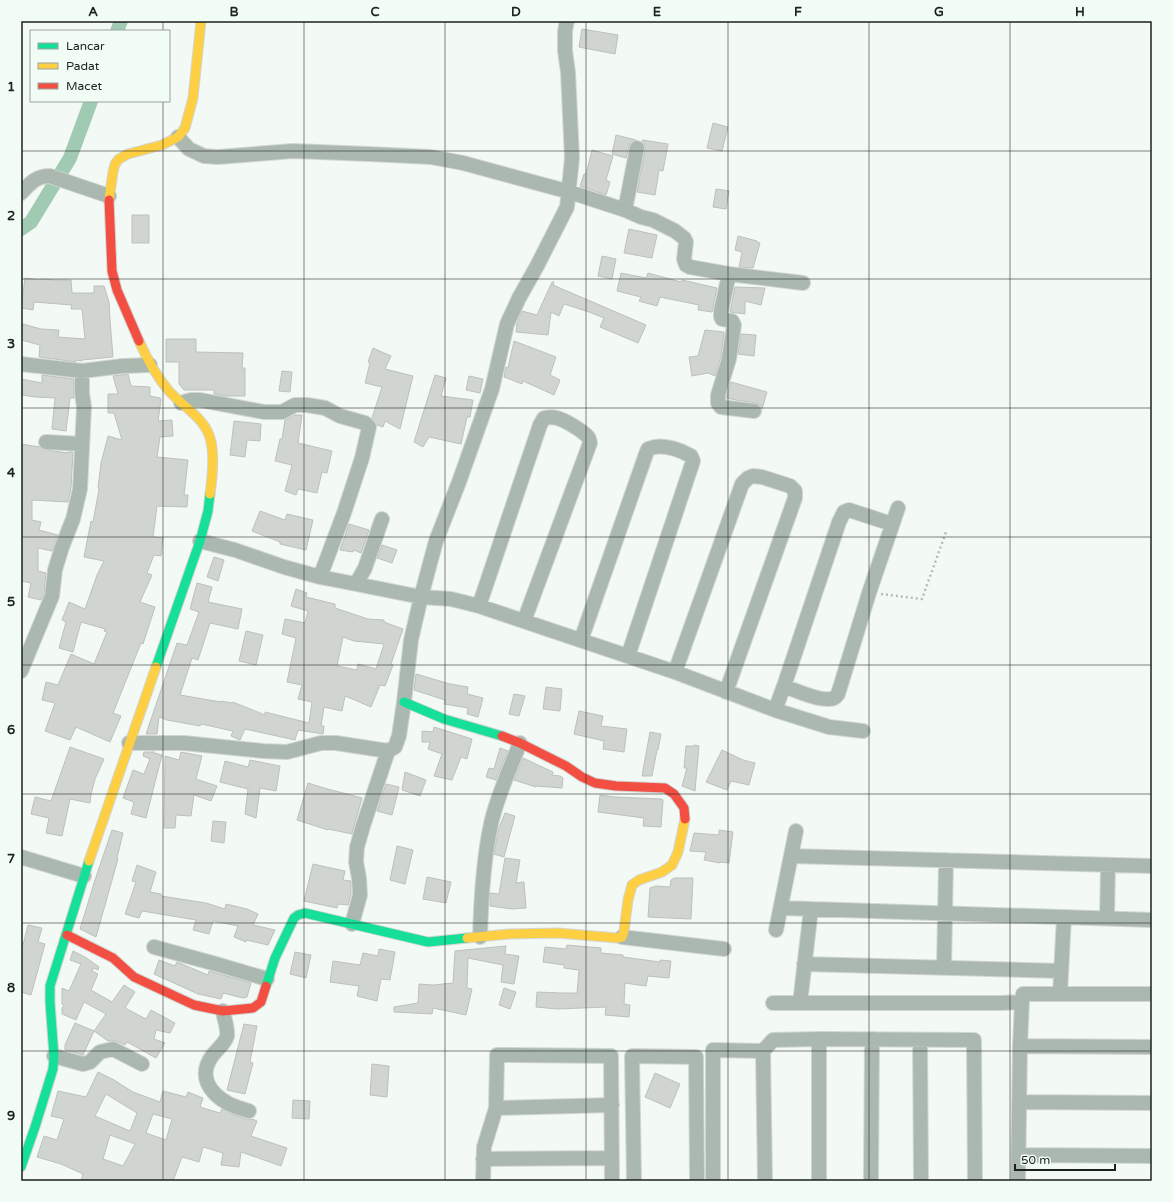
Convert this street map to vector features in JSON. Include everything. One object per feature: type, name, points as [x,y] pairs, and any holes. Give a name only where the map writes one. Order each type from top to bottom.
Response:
[{"type":"main road","points":[[21,1168],[53,1070],[54,1056],[50,986],[84,876],[200,542],[208,511],[212,487],[212,450],[208,434],[200,420],[169,391],[150,365],[117,290],[112,271],[110,252],[109,196],[115,164],[119,159],[128,154],[162,145],[178,137],[185,128],[193,98],[201,21]]},
{"type":"main road","points":[[67,935],[113,958],[134,977],[140,980],[194,1005],[223,1011],[253,1008],[261,1002],[267,979],[275,958],[294,918],[305,913],[428,942],[509,934],[558,933],[617,938],[622,936],[632,886],[639,880],[662,872],[672,865],[678,852],[685,820],[684,808],[674,794],[665,788],[616,786],[595,783],[582,777],[566,766],[520,743],[498,734],[444,719],[404,702]]},
{"type":"street","points":[[129,743],[184,743],[287,752],[321,743],[336,743],[388,751],[395,747],[399,736],[411,640],[436,542],[492,389],[508,324],[519,298],[567,206],[570,192],[572,158],[568,72],[565,51],[565,31],[567,21]]},
{"type":"street","points":[[178,137],[189,149],[204,156],[218,157],[293,151],[432,157],[463,163],[570,192],[653,220],[675,231],[684,238],[686,242],[684,259],[686,265],[729,274],[803,283]]},
{"type":"street","points":[[625,210],[637,148]]},
{"type":"street","points":[[21,193],[35,179],[41,177],[56,178],[109,196]]},
{"type":"street","points":[[729,274],[721,317],[722,319],[732,321],[734,325],[729,359],[718,395],[718,403],[721,407],[754,411]]},
{"type":"street","points":[[21,364],[82,371],[123,366],[150,365]]},
{"type":"street","points":[[21,671],[52,596],[55,570],[73,519],[80,489],[84,407],[82,393],[82,371]]},
{"type":"street","points":[[181,403],[191,400],[200,400],[264,412],[282,412],[295,406],[325,408],[340,416],[365,423],[369,427],[360,465],[320,577]]},
{"type":"street","points":[[479,606],[540,425],[544,418],[558,418],[564,420],[581,431],[588,438],[590,443],[524,621]]},
{"type":"street","points":[[46,442],[82,444]]},
{"type":"street","points":[[581,640],[648,449],[660,446],[669,447],[691,456],[693,461],[628,656]]},
{"type":"street","points":[[675,672],[742,484],[748,478],[753,476],[762,477],[790,486],[795,491],[795,498],[726,692]]},
{"type":"street","points":[[784,686],[808,696],[830,699],[835,698],[838,694],[869,593],[898,508]]},
{"type":"street","points":[[775,710],[839,522],[844,512],[849,510],[892,524]]},
{"type":"street","points":[[356,584],[365,568],[382,519]]},
{"type":"street","points":[[200,542],[236,550],[284,567],[320,577],[421,597],[451,599],[479,606],[675,672],[775,710],[829,727],[863,730]]},
{"type":"street","points":[[480,937],[483,877],[491,823],[520,743]]},
{"type":"street","points":[[352,924],[360,895],[356,862],[357,847],[362,826],[388,751]]},
{"type":"street","points":[[776,930],[796,831]]},
{"type":"street","points":[[791,856],[1152,866]]},
{"type":"street","points":[[21,857],[84,876]]},
{"type":"street","points":[[944,968],[946,860]]},
{"type":"street","points":[[1106,918],[1108,865]]},
{"type":"street","points":[[781,908],[1152,920]]},
{"type":"street","points":[[800,1004],[811,909]]},
{"type":"street","points":[[1060,994],[1064,917]]},
{"type":"street","points":[[622,936],[724,949]]},
{"type":"street","points":[[154,947],[267,979]]},
{"type":"street","points":[[804,964],[1061,971]]},
{"type":"street","points":[[1018,1181],[1020,1046],[1023,994],[1152,994]]},
{"type":"street","points":[[773,1004],[1000,1004],[1022,1002]]},
{"type":"street","points":[[223,1011],[227,1036],[208,1064],[205,1075],[206,1082],[210,1088],[223,1100],[229,1104],[249,1111]]},
{"type":"street","points":[[819,1039],[820,1181]]},
{"type":"street","points":[[713,1181],[713,1050],[762,1051],[773,1040],[819,1039],[974,1040],[975,1181]]},
{"type":"street","points":[[871,1181],[872,1039]]},
{"type":"street","points":[[920,1040],[921,1181]]},
{"type":"street","points":[[1020,1046],[1152,1047]]},
{"type":"street","points":[[54,1056],[84,1064],[90,1062],[100,1052],[113,1049],[142,1064]]},
{"type":"street","points":[[762,1051],[765,1181]]},
{"type":"street","points":[[483,1181],[484,1147],[496,1108],[497,1055],[611,1056],[612,1181]]},
{"type":"street","points":[[634,1181],[632,1056],[696,1057],[696,1181]]},
{"type":"street","points":[[1019,1102],[1152,1103]]},
{"type":"street","points":[[496,1108],[612,1105]]},
{"type":"street","points":[[1019,1155],[1152,1156]]},
{"type":"street","points":[[484,1159],[612,1158]]},
{"type":"path","points":[[869,593],[922,599],[946,532]]},
{"type":"building","points":[[582,29],[618,35],[615,54],[579,47]]},
{"type":"building","points":[[713,123],[728,127],[722,151],[707,148]]},
{"type":"building","points":[[616,135],[636,140],[630,143],[626,158],[612,154]]},
{"type":"building","points":[[642,140],[668,144],[663,171],[659,170],[655,195],[637,192],[645,150]]},
{"type":"building","points":[[592,150],[613,156],[606,180],[610,182],[606,195],[580,186],[584,174],[586,174]]},
{"type":"building","points":[[716,189],[729,191],[726,209],[713,207]]},
{"type":"building","points":[[132,215],[149,215],[149,243],[132,243]]},
{"type":"building","points":[[629,229],[657,235],[652,258],[624,253]]},
{"type":"building","points":[[738,236],[760,243],[753,268],[739,267],[742,252],[735,250]]},
{"type":"building","points":[[602,256],[616,259],[612,279],[598,276]]},
{"type":"building","points":[[621,273],[646,278],[648,273],[681,282],[682,280],[717,288],[712,312],[698,310],[699,305],[660,297],[657,306],[639,301],[641,297],[617,291]]},
{"type":"building","points":[[25,278],[41,280],[71,280],[72,293],[94,293],[94,286],[104,286],[109,302],[113,357],[82,361],[76,360],[76,362],[39,357],[40,345],[21,340],[23,324],[41,329],[59,330],[58,337],[85,339],[82,309],[71,309],[72,305],[34,302],[33,310],[21,308]]},
{"type":"building","points":[[552,282],[554,282],[553,285],[646,325],[638,343],[600,327],[604,318],[564,304],[559,316],[551,312],[548,335],[516,332],[516,326],[522,311],[537,315]]},
{"type":"building","points":[[735,287],[765,288],[761,305],[745,301],[745,314],[730,312]]},
{"type":"building","points":[[705,330],[724,332],[721,357],[715,376],[708,373],[692,376],[689,357],[698,356]]},
{"type":"building","points":[[741,334],[756,335],[754,356],[738,354]]},
{"type":"building","points":[[166,339],[196,339],[196,352],[243,353],[242,368],[245,368],[245,396],[223,396],[214,394],[214,390],[184,390],[179,384],[179,362],[166,362]]},
{"type":"building","points":[[514,341],[556,357],[550,375],[560,380],[554,395],[523,381],[522,384],[504,377],[506,367],[508,368]]},
{"type":"building","points":[[373,348],[391,356],[385,369],[413,376],[400,429],[385,421],[383,427],[377,425],[372,418],[382,387],[365,383],[370,363],[368,362]]},
{"type":"building","points":[[282,371],[292,372],[290,392],[279,391]]},
{"type":"building","points":[[128,374],[131,386],[150,387],[150,396],[160,398],[158,421],[172,420],[173,436],[160,437],[157,457],[188,460],[184,495],[188,495],[187,507],[157,506],[153,537],[163,538],[161,556],[154,555],[147,573],[152,575],[140,602],[155,607],[143,644],[141,643],[113,713],[121,716],[110,742],[76,727],[70,740],[45,731],[55,703],[42,700],[46,682],[58,685],[71,654],[94,664],[107,632],[104,631],[105,629],[81,622],[73,652],[59,648],[66,622],[62,620],[69,602],[85,609],[97,575],[104,561],[84,557],[91,521],[93,522],[99,489],[101,463],[108,436],[122,440],[114,413],[108,413],[108,394],[118,394],[113,376]]},
{"type":"building","points":[[42,375],[74,379],[74,398],[70,398],[66,431],[52,429],[55,398],[21,395],[21,379],[42,383]]},
{"type":"building","points":[[435,375],[446,378],[441,396],[473,400],[470,417],[467,417],[461,444],[429,437],[423,447],[414,442]]},
{"type":"building","points":[[469,376],[483,379],[480,393],[466,390]]},
{"type":"building","points":[[731,382],[767,392],[762,409],[759,404],[726,398]]},
{"type":"building","points":[[295,415],[302,415],[298,443],[332,451],[327,473],[322,472],[317,493],[298,489],[296,495],[285,491],[292,465],[275,461],[280,439],[282,439],[285,420]]},
{"type":"building","points":[[234,421],[261,424],[260,441],[247,440],[245,457],[230,455]]},
{"type":"building","points":[[21,444],[40,447],[46,450],[68,453],[73,452],[71,488],[68,502],[32,500],[32,520],[41,522],[39,530],[58,535],[52,551],[38,548],[38,571],[46,573],[44,594],[41,600],[28,597],[31,583],[21,581]]},
{"type":"building","points":[[260,511],[285,520],[287,514],[313,520],[306,550],[280,544],[280,542],[252,531]]},
{"type":"building","points":[[349,524],[369,530],[361,553],[354,550],[353,552],[340,550]]},
{"type":"building","points":[[382,545],[397,550],[392,563],[377,558]]},
{"type":"building","points":[[214,557],[224,560],[218,581],[207,577]]},
{"type":"building","points":[[197,583],[212,587],[208,602],[242,609],[238,629],[210,623],[198,660],[192,658],[180,695],[221,702],[233,702],[265,715],[265,712],[309,723],[312,702],[298,699],[302,685],[287,682],[296,638],[282,634],[285,619],[305,623],[308,611],[291,606],[296,589],[307,593],[306,597],[335,604],[335,608],[368,619],[384,620],[384,622],[403,629],[391,664],[393,665],[385,686],[380,685],[371,707],[345,696],[342,711],[324,707],[321,726],[324,726],[323,734],[298,730],[295,740],[245,729],[240,740],[231,736],[233,731],[201,724],[200,726],[167,720],[159,717],[157,734],[146,734],[177,643],[187,645],[199,612],[190,609]],"holes":[[[343,637],[354,641],[384,644],[376,669],[358,664],[357,670],[337,666]]]},
{"type":"building","points":[[246,631],[263,635],[256,665],[239,661]]},
{"type":"building","points":[[416,674],[450,684],[468,687],[467,694],[483,698],[478,717],[467,714],[468,708],[444,704],[445,700],[414,690]]},
{"type":"building","points":[[546,687],[562,689],[560,711],[543,709]]},
{"type":"building","points":[[514,694],[525,696],[519,716],[509,714]]},
{"type":"building","points":[[579,711],[603,716],[601,726],[627,729],[624,752],[603,749],[604,741],[574,734]]},
{"type":"building","points":[[434,727],[472,739],[467,759],[461,757],[452,780],[434,776],[442,754],[428,749],[430,742],[422,742],[422,731],[433,732]]},
{"type":"building","points":[[650,732],[661,734],[652,776],[642,776]]},
{"type":"building","points":[[686,746],[699,746],[695,791],[682,786],[687,768],[684,768]]},
{"type":"building","points":[[70,747],[104,759],[95,779],[90,803],[70,799],[62,836],[46,833],[49,818],[31,814],[35,797],[51,801]]},
{"type":"building","points":[[500,748],[508,751],[496,780],[486,777],[489,768],[494,769]]},
{"type":"building","points":[[722,750],[743,760],[755,763],[749,785],[731,781],[727,790],[706,782]]},
{"type":"building","points":[[144,752],[155,752],[154,753],[162,755],[146,818],[131,814],[134,802],[123,798],[133,770],[144,774],[150,759],[143,756]]},
{"type":"building","points":[[181,752],[202,756],[196,779],[217,786],[211,801],[194,795],[191,816],[176,815],[175,828],[164,828],[165,756],[179,760]]},
{"type":"building","points":[[523,758],[553,772],[552,775],[563,778],[562,788],[536,787],[514,780]]},
{"type":"building","points":[[250,760],[280,766],[276,791],[260,788],[256,818],[245,814],[248,789],[220,782],[225,761],[248,767]]},
{"type":"building","points":[[405,772],[426,780],[420,796],[402,790]]},
{"type":"building","points":[[308,783],[362,798],[352,834],[328,830],[297,820]]},
{"type":"building","points":[[386,784],[399,787],[392,815],[377,811]]},
{"type":"building","points":[[600,795],[663,800],[661,827],[643,826],[644,818],[598,812]]},
{"type":"building","points":[[505,813],[515,816],[504,857],[494,854],[498,830]]},
{"type":"building","points":[[213,821],[226,822],[224,843],[211,841]]},
{"type":"building","points":[[112,830],[123,833],[118,859],[96,937],[80,929]]},
{"type":"building","points":[[719,830],[733,832],[729,863],[704,860],[706,852],[690,851],[694,833],[719,835]]},
{"type":"building","points":[[397,846],[413,850],[405,884],[390,880]]},
{"type":"building","points":[[505,858],[520,860],[516,883],[524,882],[526,908],[512,909],[490,906],[490,893],[499,894]]},
{"type":"building","points":[[313,864],[345,871],[343,880],[351,881],[351,894],[348,905],[338,904],[337,908],[304,901]]},
{"type":"building","points":[[137,865],[156,872],[150,892],[161,894],[161,896],[206,903],[225,909],[226,904],[247,909],[258,914],[253,925],[275,930],[268,945],[246,940],[246,942],[234,937],[238,926],[213,921],[209,934],[193,930],[196,920],[142,911],[139,918],[125,914],[136,882],[132,881]]},
{"type":"building","points":[[427,877],[451,882],[446,903],[423,899]]},
{"type":"building","points":[[674,878],[693,878],[691,919],[648,917],[650,888],[656,886],[670,887],[671,880]]},
{"type":"building","points":[[28,925],[42,928],[38,942],[45,944],[31,995],[21,992],[21,953]]},
{"type":"building","points":[[567,945],[601,948],[601,953],[623,955],[623,957],[660,962],[660,960],[671,961],[669,978],[648,976],[646,986],[625,983],[624,1004],[630,1005],[629,1017],[605,1015],[606,1007],[557,1009],[536,1007],[537,992],[577,993],[579,970],[564,968],[564,965],[543,962],[545,947],[566,949]]},
{"type":"building","points":[[506,946],[505,954],[519,956],[514,984],[501,982],[503,965],[468,958],[467,988],[472,989],[466,1015],[433,1008],[432,1014],[394,1012],[394,1007],[418,1003],[419,984],[433,985],[453,983],[455,951]]},
{"type":"building","points":[[379,949],[395,952],[390,980],[381,979],[377,1001],[357,996],[359,986],[330,982],[333,961],[360,965],[363,953],[378,956]]},
{"type":"building","points":[[73,951],[99,967],[98,970],[93,968],[92,971],[98,974],[91,990],[112,1002],[124,985],[135,992],[125,1008],[146,1019],[151,1010],[175,1023],[170,1033],[156,1030],[154,1039],[165,1043],[156,1058],[127,1042],[125,1045],[116,1041],[108,1041],[94,1031],[106,1014],[84,1002],[76,1020],[62,1014],[62,1008],[64,1005],[62,1004],[62,988],[69,991],[81,964],[70,960]]},
{"type":"building","points":[[295,952],[311,955],[306,978],[290,974]]},
{"type":"building","points":[[159,960],[175,966],[177,962],[208,975],[209,971],[251,983],[247,997],[243,998],[223,993],[221,999],[198,994],[154,974]]},
{"type":"building","points":[[504,988],[516,992],[510,1009],[499,1005]]},
{"type":"building","points":[[75,1023],[94,1031],[83,1055],[65,1050],[65,1045]]},
{"type":"building","points":[[244,1024],[257,1026],[250,1062],[253,1063],[245,1094],[227,1090]]},
{"type":"building","points":[[372,1064],[389,1066],[387,1097],[370,1095]]},
{"type":"building","points":[[98,1072],[133,1092],[160,1102],[163,1091],[186,1097],[188,1092],[203,1098],[200,1107],[220,1113],[222,1109],[234,1115],[257,1121],[251,1136],[287,1148],[281,1166],[241,1152],[239,1167],[221,1165],[223,1153],[203,1147],[199,1162],[182,1157],[173,1181],[81,1181],[83,1174],[61,1164],[37,1157],[44,1136],[57,1140],[64,1119],[51,1116],[58,1091],[86,1097]],"holes":[[[106,1094],[137,1113],[130,1131],[95,1116]],[[153,1114],[172,1119],[166,1140],[146,1133]],[[110,1135],[135,1144],[123,1166],[103,1159]]]},
{"type":"building","points":[[655,1073],[680,1084],[670,1108],[645,1097]]},
{"type":"building","points":[[293,1100],[310,1101],[309,1119],[292,1118]]},
{"type":"waterway","points":[[117,30],[121,21]]},
{"type":"waterway","points":[[21,229],[31,222],[70,158],[91,102]]},
{"type":"traffic: fast","points":[[156,667],[200,541],[208,511],[210,494]]},
{"type":"traffic: fast","points":[[404,702],[444,719],[502,736]]},
{"type":"traffic: fast","points":[[21,1167],[53,1069],[54,1056],[50,986],[89,861]]},
{"type":"traffic: fast","points":[[266,986],[275,958],[294,918],[305,913],[428,942],[467,938]]},
{"type":"traffic: slow","points":[[109,200],[113,172],[115,164],[119,159],[128,154],[162,145],[178,137],[185,128],[193,98],[201,21]]},
{"type":"traffic: slow","points":[[139,341],[152,367],[164,385],[200,420],[209,434],[212,454],[210,494]]},
{"type":"traffic: slow","points":[[89,861],[156,667]]},
{"type":"traffic: slow","points":[[467,938],[509,934],[558,933],[617,938],[622,937],[632,885],[639,880],[662,872],[672,865],[678,852],[685,819]]},
{"type":"traffic: jam","points":[[109,200],[112,271],[117,290],[139,341]]},
{"type":"traffic: jam","points":[[502,736],[520,743],[566,766],[582,777],[595,783],[616,786],[665,788],[674,794],[684,808],[685,819]]},
{"type":"traffic: jam","points":[[67,935],[113,958],[134,977],[194,1005],[223,1011],[253,1008],[261,1002],[266,986]]}]
